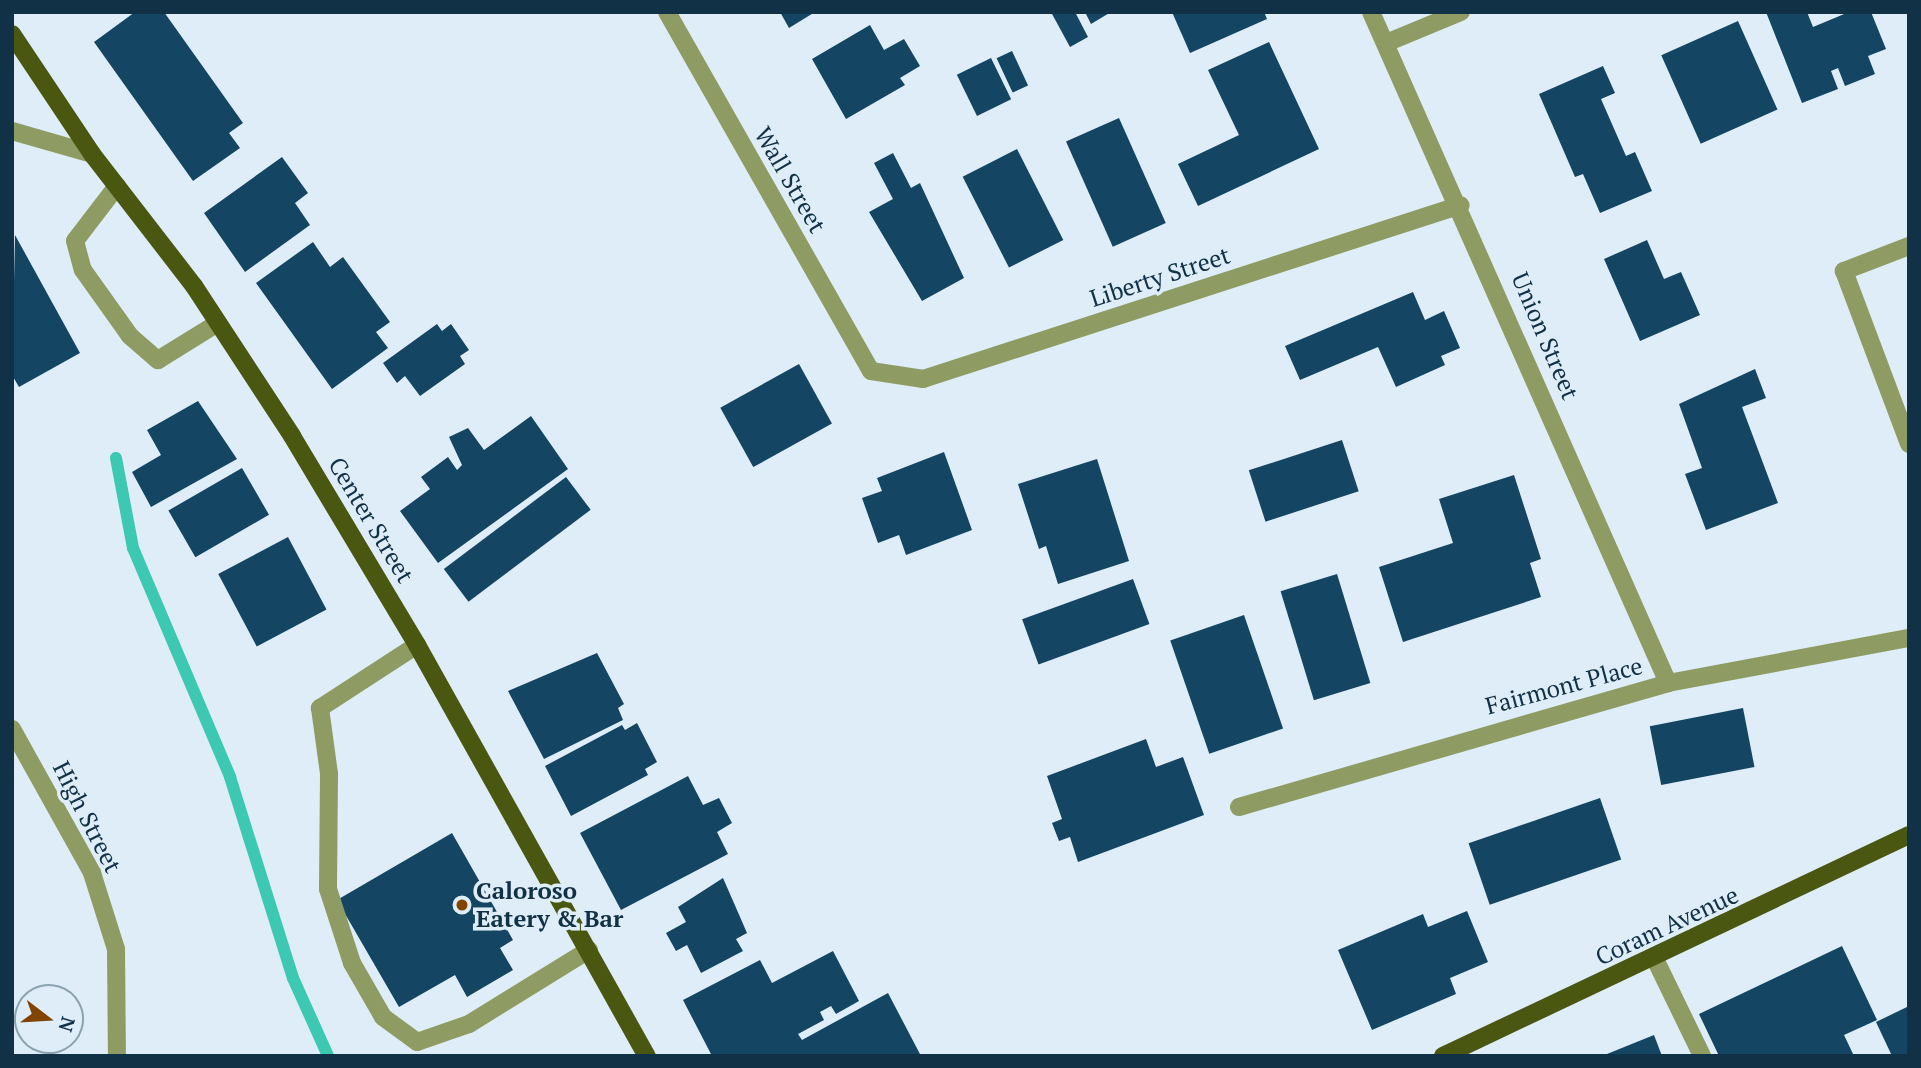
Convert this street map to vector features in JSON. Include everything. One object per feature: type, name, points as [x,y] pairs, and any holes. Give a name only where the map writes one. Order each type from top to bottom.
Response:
[{"type":"main road","name":"Center Street","points":[[12,34],[92,154],[218,323],[417,645],[647,1056]]},
{"type":"main road","name":"Coram Avenue","points":[[1443,1056],[1655,959],[1909,835]]},
{"type":"street","name":"Wall Street","points":[[667,12],[871,371]]},
{"type":"street","name":"Union Street","points":[[1371,12],[1461,205],[1668,683]]},
{"type":"street","points":[[1386,43],[1461,12]]},
{"type":"street","points":[[12,131],[92,154]]},
{"type":"street","points":[[117,186],[75,241],[83,270],[130,337],[158,360],[218,323]]},
{"type":"street","name":"Liberty Street","points":[[871,371],[923,379],[1461,205]]},
{"type":"street","points":[[1909,246],[1844,271],[1909,444]]},
{"type":"street","name":"Fairmont Place","points":[[1238,807],[1668,683],[1909,638]]},
{"type":"street","points":[[417,645],[320,708],[329,774],[328,889],[352,963],[383,1017],[417,1042],[469,1024],[589,950]]},
{"type":"street","name":"High Street","points":[[12,729],[92,873],[116,949],[117,1056]]},
{"type":"street","points":[[1655,959],[1702,1056]]},
{"type":"building","points":[[135,12],[164,12],[243,123],[229,133],[240,148],[193,181],[94,42]]},
{"type":"building","points":[[780,12],[815,12],[789,28]]},
{"type":"building","points":[[1051,12],[1075,12],[1088,37],[1070,47]]},
{"type":"building","points":[[1085,12],[1111,12],[1091,24]]},
{"type":"building","points":[[1172,12],[1264,12],[1267,19],[1190,53]]},
{"type":"building","points":[[1766,12],[1807,12],[1813,27],[1849,12],[1871,12],[1886,49],[1868,56],[1875,74],[1845,86],[1838,68],[1831,71],[1838,89],[1802,103]]},
{"type":"building","points":[[1738,21],[1777,110],[1701,144],[1661,55]]},
{"type":"building","points":[[870,25],[884,50],[904,39],[920,66],[900,78],[905,85],[846,119],[812,59]]},
{"type":"building","points":[[1269,42],[1319,149],[1198,206],[1178,164],[1239,135],[1208,70]]},
{"type":"building","points":[[1012,51],[1028,85],[1013,93],[997,58]]},
{"type":"building","points":[[991,58],[1011,99],[977,116],[957,75]]},
{"type":"building","points":[[1603,66],[1615,93],[1601,99],[1626,156],[1635,152],[1652,191],[1600,213],[1583,174],[1575,177],[1539,94]]},
{"type":"building","points":[[1119,118],[1166,223],[1113,247],[1066,142]]},
{"type":"building","points":[[1017,149],[1063,240],[1009,268],[963,177]]},
{"type":"building","points":[[893,153],[911,188],[920,183],[964,278],[922,301],[869,212],[893,199],[874,163]]},
{"type":"building","points":[[282,157],[308,193],[295,203],[310,225],[245,272],[204,213]]},
{"type":"building","points":[[15,235],[80,353],[19,387],[12,375]]},
{"type":"building","points":[[1647,240],[1664,279],[1681,272],[1700,315],[1640,341],[1604,259]]},
{"type":"building","points":[[313,242],[330,267],[343,257],[390,322],[376,332],[388,348],[332,389],[256,283]]},
{"type":"building","points":[[1413,292],[1425,320],[1444,311],[1460,348],[1441,356],[1445,365],[1396,387],[1378,347],[1300,380],[1285,346]]},
{"type":"building","points":[[437,324],[442,331],[451,324],[469,350],[460,356],[465,364],[420,396],[405,376],[397,383],[383,363]]},
{"type":"building","points":[[799,364],[832,423],[753,467],[720,408]]},
{"type":"building","points":[[1755,369],[1766,398],[1742,407],[1778,503],[1706,530],[1685,474],[1702,468],[1679,404]]},
{"type":"building","points":[[198,401],[237,459],[151,507],[132,472],[161,455],[147,430]]},
{"type":"building","points":[[531,416],[568,469],[438,563],[400,511],[430,489],[421,477],[448,457],[457,470],[462,465],[449,437],[468,428],[484,450]]},
{"type":"building","points":[[1342,440],[1359,491],[1265,522],[1249,470]]},
{"type":"building","points":[[944,452],[972,530],[906,555],[899,535],[878,543],[862,498],[882,491],[877,478]]},
{"type":"building","points":[[1097,459],[1129,561],[1058,584],[1046,546],[1039,549],[1018,484]]},
{"type":"building","points":[[242,468],[269,515],[195,557],[168,511]]},
{"type":"building","points":[[1514,475],[1541,559],[1530,563],[1541,597],[1403,642],[1379,567],[1453,543],[1439,499]]},
{"type":"building","points":[[566,477],[591,510],[468,602],[444,569]]},
{"type":"building","points":[[288,537],[326,609],[257,646],[218,574]]},
{"type":"building","points":[[1337,574],[1370,683],[1314,700],[1281,591]]},
{"type":"building","points":[[1133,579],[1149,624],[1039,664],[1022,619]]},
{"type":"building","points":[[1244,615],[1283,728],[1209,754],[1170,640]]},
{"type":"building","points":[[597,653],[624,704],[618,708],[623,720],[544,759],[508,691]]},
{"type":"building","points":[[1743,708],[1754,767],[1661,785],[1650,726]]},
{"type":"building","points":[[637,723],[657,762],[645,769],[648,775],[571,816],[545,766],[622,725],[625,730]]},
{"type":"building","points":[[1146,739],[1156,767],[1183,757],[1204,815],[1078,862],[1070,837],[1059,841],[1052,823],[1062,819],[1047,776]]},
{"type":"building","points":[[688,776],[703,805],[719,798],[732,823],[717,832],[728,854],[621,910],[580,833]]},
{"type":"building","points":[[1600,798],[1621,859],[1490,905],[1469,843]]},
{"type":"building","points":[[452,833],[513,940],[500,948],[513,970],[467,997],[455,975],[399,1007],[337,900]]},
{"type":"building","points":[[723,878],[747,933],[736,939],[743,951],[701,973],[687,945],[676,951],[666,933],[686,922],[678,907]]},
{"type":"building","points":[[1467,911],[1488,962],[1450,978],[1456,994],[1372,1030],[1338,950],[1423,914],[1428,927]]},
{"type":"building","points":[[1842,946],[1877,1020],[1844,1035],[1854,1056],[1719,1056],[1699,1014]]},
{"type":"building","points":[[833,951],[859,1001],[836,1014],[831,1006],[820,1012],[824,1020],[798,1034],[802,1040],[888,993],[921,1056],[712,1056],[683,1000],[760,960],[772,983]]},
{"type":"building","points":[[1909,1006],[1909,1056],[1892,1056],[1876,1022]]},
{"type":"building","points":[[1654,1035],[1662,1056],[1602,1056]]},
{"type":"waterway","points":[[116,458],[133,548],[230,777],[293,978],[328,1056]]},
{"type":"place","name":"Caloroso Eatery & Bar","points":[[462,905]]}]
